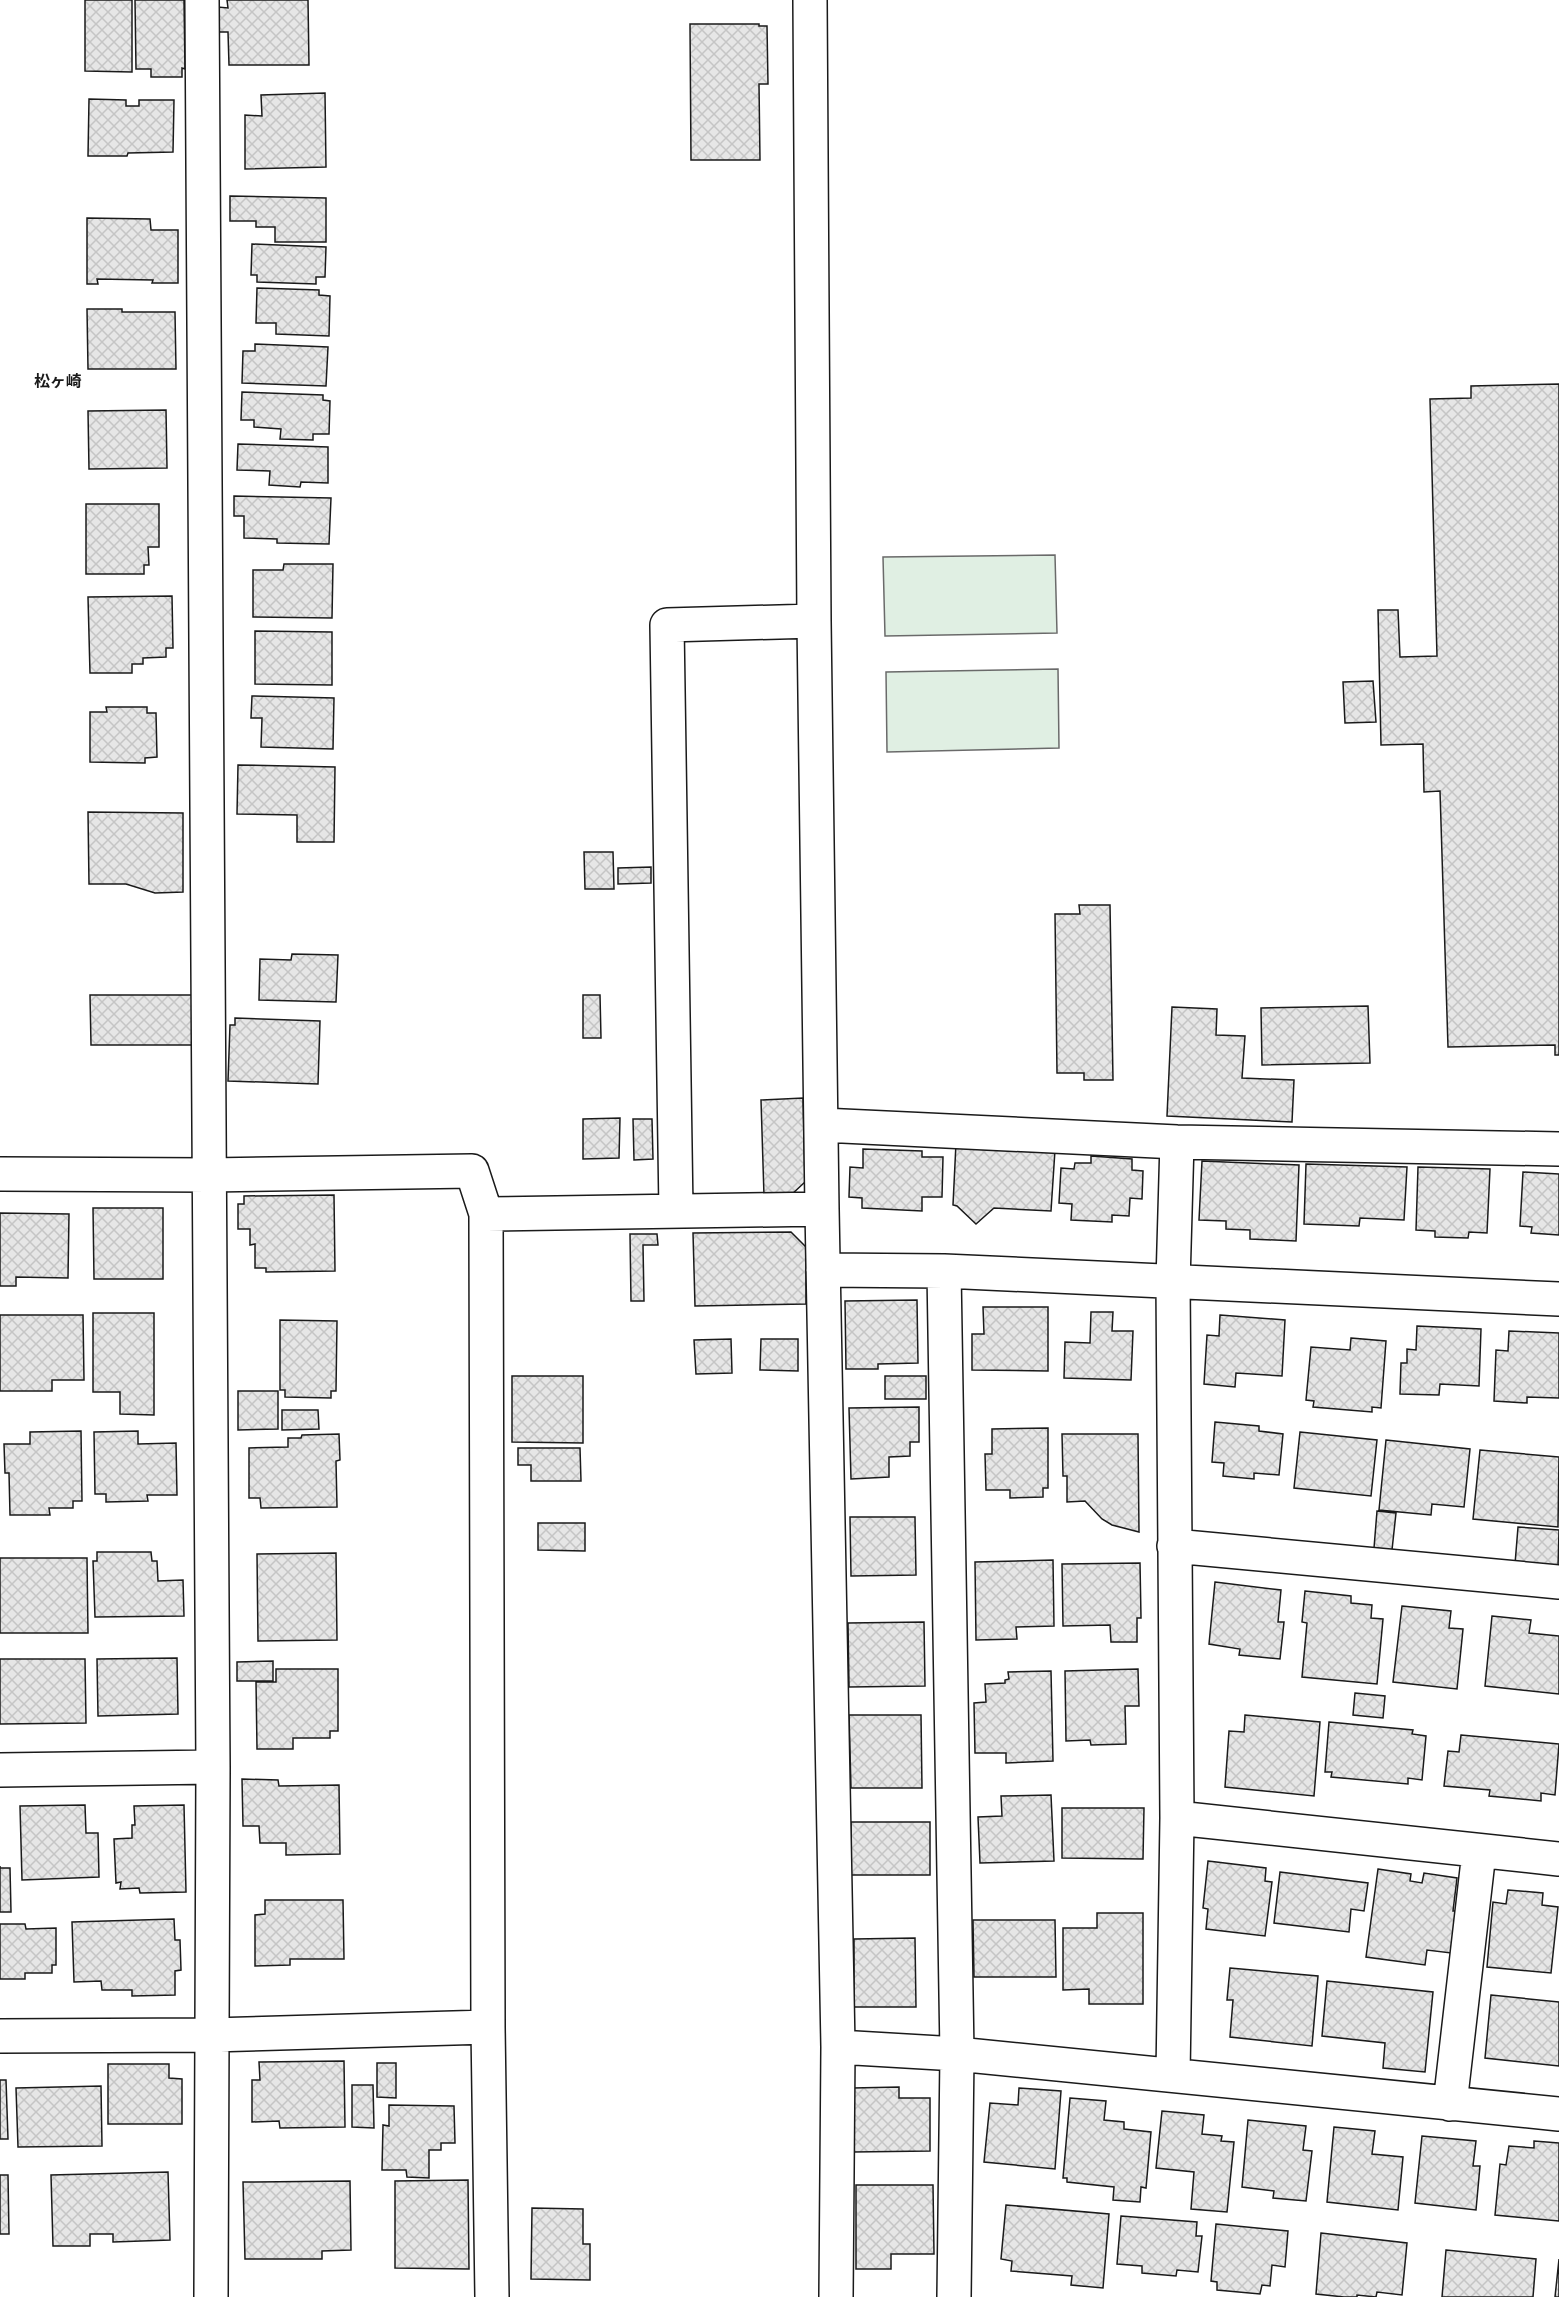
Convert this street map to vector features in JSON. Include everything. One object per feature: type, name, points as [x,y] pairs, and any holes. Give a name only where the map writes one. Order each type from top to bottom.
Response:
[{"type":"street","points":[[202,0],[213,1767],[212,2297]]},
{"type":"street","points":[[810,0],[814,621],[822,1209],[838,2047],[836,2297]]},
{"type":"street","points":[[676,1211],[667,625],[814,621]]},
{"type":"street","points":[[822,1125],[1177,1142],[1559,1149]]},
{"type":"street","points":[[1173,2075],[1177,1818],[1173,1282],[1177,1142]]},
{"type":"street","points":[[0,1174],[208,1175],[472,1172],[486,1214],[488,2027],[492,2297]]},
{"type":"street","points":[[486,1214],[822,1209]]},
{"type":"street","points":[[823,1270],[944,1271],[1559,1299]]},
{"type":"street","points":[[944,1271],[957,2054],[954,2297]]},
{"type":"street","points":[[1174,1545],[1559,1582]]},
{"type":"street","points":[[0,1770],[213,1767]]},
{"type":"street","points":[[1177,1818],[1559,1859]]},
{"type":"street","points":[[1450,2104],[1479,1852]]},
{"type":"street","points":[[0,2036],[211,2035],[488,2027]]},
{"type":"street","points":[[838,2047],[957,2054],[1559,2114]]},
{"type":"green space","points":[[1055,555],[1057,633],[885,636],[883,557]]},
{"type":"green space","points":[[1058,669],[1059,748],[887,752],[886,672]]},
{"type":"building","points":[[85,0],[132,0],[132,72],[85,71]]},
{"type":"building","points":[[135,0],[184,0],[185,69],[182,68],[182,77],[151,77],[151,69],[136,69]]},
{"type":"building","points":[[227,0],[308,0],[309,65],[229,65],[228,32],[219,32],[218,7],[228,8]]},
{"type":"building","points":[[690,24],[767,26],[768,84],[759,84],[760,160],[691,160]]},
{"type":"building","points":[[325,93],[326,167],[245,169],[245,115],[262,116],[261,95]]},
{"type":"building","points":[[89,99],[126,100],[126,106],[139,106],[139,100],[174,100],[173,152],[128,153],[127,156],[88,156]]},
{"type":"building","points":[[230,196],[326,198],[326,242],[275,242],[275,227],[256,227],[256,221],[230,221]]},
{"type":"building","points":[[87,218],[150,219],[151,230],[178,230],[178,283],[97,279],[98,284],[87,284]]},
{"type":"building","points":[[252,244],[326,247],[325,277],[316,277],[316,284],[257,282],[257,275],[251,275]]},
{"type":"building","points":[[257,288],[319,290],[319,295],[330,296],[329,336],[276,334],[276,323],[256,323]]},
{"type":"building","points":[[87,309],[122,309],[122,312],[175,312],[176,369],[88,369]]},
{"type":"building","points":[[255,344],[328,347],[326,386],[242,383],[243,351],[255,351]]},
{"type":"building","points":[[1559,384],[1559,1055],[1555,1055],[1555,1045],[1448,1047],[1440,791],[1424,792],[1423,744],[1381,745],[1378,610],[1398,610],[1400,657],[1437,656],[1430,399],[1471,398],[1471,386]]},
{"type":"building","points":[[242,392],[323,395],[323,400],[330,401],[329,434],[313,434],[313,440],[280,439],[281,429],[254,427],[254,420],[241,420]]},
{"type":"building","points":[[166,410],[167,468],[89,469],[88,411]]},
{"type":"building","points":[[238,444],[328,447],[328,483],[301,482],[300,487],[269,485],[270,471],[237,470]]},
{"type":"building","points":[[234,496],[331,498],[329,544],[277,543],[277,539],[244,538],[244,516],[234,516]]},
{"type":"building","points":[[86,504],[159,504],[159,547],[148,547],[149,565],[144,565],[144,574],[86,574]]},
{"type":"building","points":[[284,564],[333,564],[332,618],[253,617],[253,570],[283,570]]},
{"type":"building","points":[[172,596],[173,648],[166,648],[166,657],[143,658],[143,664],[132,664],[132,673],[90,673],[88,597]]},
{"type":"building","points":[[255,631],[332,632],[332,685],[255,684]]},
{"type":"building","points":[[1373,681],[1376,722],[1345,723],[1343,682]]},
{"type":"building","points":[[252,696],[334,698],[333,749],[261,747],[262,718],[251,718]]},
{"type":"building","points":[[106,707],[147,707],[147,713],[156,713],[157,757],[145,758],[145,763],[90,762],[90,712],[107,712]]},
{"type":"building","points":[[238,765],[335,767],[334,842],[297,842],[297,815],[237,814]]},
{"type":"building","points":[[88,812],[183,813],[183,892],[155,893],[126,884],[89,884]]},
{"type":"building","points":[[584,852],[613,852],[614,889],[585,889]]},
{"type":"building","points":[[651,867],[651,883],[618,884],[618,868]]},
{"type":"building","points":[[1079,905],[1110,905],[1113,1080],[1084,1080],[1084,1073],[1057,1073],[1055,914],[1080,914]]},
{"type":"building","points":[[292,954],[338,955],[336,1002],[259,1000],[260,959],[291,960]]},
{"type":"building","points":[[90,995],[194,995],[194,1045],[91,1045]]},
{"type":"building","points":[[583,995],[600,995],[601,1038],[583,1038]]},
{"type":"building","points":[[1368,1006],[1370,1063],[1262,1065],[1261,1008]]},
{"type":"building","points":[[1172,1007],[1217,1009],[1216,1035],[1245,1036],[1242,1078],[1294,1080],[1292,1122],[1167,1116]]},
{"type":"building","points":[[235,1018],[320,1021],[318,1084],[228,1081],[230,1025],[235,1025]]},
{"type":"building","points":[[803,1098],[805,1182],[791,1195],[764,1196],[761,1100]]},
{"type":"building","points":[[620,1118],[619,1158],[583,1159],[583,1119]]},
{"type":"building","points":[[633,1119],[652,1119],[653,1159],[634,1160]]},
{"type":"building","points":[[956,1143],[1055,1150],[1051,1211],[994,1208],[976,1224],[953,1205]]},
{"type":"building","points":[[863,1149],[922,1151],[922,1157],[943,1157],[942,1197],[922,1197],[922,1211],[862,1208],[862,1198],[849,1197],[850,1167],[863,1168]]},
{"type":"building","points":[[1091,1156],[1132,1159],[1132,1170],[1143,1171],[1142,1199],[1130,1198],[1129,1216],[1112,1215],[1112,1222],[1071,1220],[1072,1204],[1059,1203],[1061,1168],[1074,1169],[1075,1163],[1091,1163]]},
{"type":"building","points":[[1202,1161],[1299,1165],[1296,1241],[1250,1239],[1250,1230],[1226,1229],[1226,1221],[1199,1220]]},
{"type":"building","points":[[1306,1164],[1407,1167],[1404,1220],[1360,1218],[1359,1226],[1304,1224]]},
{"type":"building","points":[[1418,1167],[1490,1169],[1487,1233],[1469,1232],[1468,1238],[1435,1237],[1435,1231],[1416,1230]]},
{"type":"building","points":[[1523,1172],[1559,1174],[1559,1235],[1531,1233],[1532,1227],[1520,1226]]},
{"type":"building","points":[[334,1195],[335,1271],[266,1272],[266,1268],[255,1268],[255,1244],[250,1245],[250,1229],[238,1229],[238,1204],[244,1204],[244,1196]]},
{"type":"building","points":[[93,1208],[163,1208],[163,1279],[94,1279]]},
{"type":"building","points":[[0,1213],[69,1214],[68,1278],[16,1277],[16,1286],[0,1286]]},
{"type":"building","points":[[791,1232],[806,1247],[806,1304],[695,1306],[693,1233]]},
{"type":"building","points":[[630,1234],[657,1234],[658,1245],[643,1245],[644,1301],[631,1301]]},
{"type":"building","points":[[917,1300],[918,1363],[878,1364],[878,1369],[846,1369],[845,1301]]},
{"type":"building","points":[[983,1307],[1048,1307],[1048,1371],[972,1370],[972,1334],[984,1334]]},
{"type":"building","points":[[1091,1312],[1113,1312],[1112,1331],[1133,1331],[1131,1380],[1064,1378],[1065,1342],[1090,1343]]},
{"type":"building","points":[[93,1313],[154,1313],[154,1415],[120,1414],[120,1392],[93,1392]]},
{"type":"building","points":[[0,1315],[83,1315],[84,1380],[52,1380],[52,1391],[0,1391]]},
{"type":"building","points":[[1220,1315],[1285,1320],[1282,1376],[1236,1373],[1235,1387],[1204,1384],[1207,1335],[1219,1336]]},
{"type":"building","points":[[280,1320],[337,1321],[336,1391],[331,1391],[331,1398],[285,1397],[285,1390],[280,1390]]},
{"type":"building","points":[[1417,1326],[1481,1329],[1479,1386],[1440,1384],[1439,1395],[1400,1394],[1401,1363],[1407,1363],[1407,1349],[1416,1350]]},
{"type":"building","points":[[1509,1331],[1559,1333],[1559,1398],[1527,1397],[1527,1403],[1494,1401],[1496,1350],[1508,1351]]},
{"type":"building","points":[[1351,1338],[1386,1341],[1381,1408],[1372,1407],[1372,1412],[1313,1407],[1314,1401],[1306,1400],[1311,1347],[1350,1350]]},
{"type":"building","points":[[731,1339],[732,1373],[696,1374],[694,1340]]},
{"type":"building","points":[[761,1339],[798,1339],[798,1371],[760,1370]]},
{"type":"building","points":[[512,1376],[583,1376],[583,1443],[512,1442]]},
{"type":"building","points":[[885,1376],[926,1376],[926,1399],[885,1399]]},
{"type":"building","points":[[238,1391],[278,1391],[278,1429],[238,1430]]},
{"type":"building","points":[[919,1407],[919,1442],[910,1442],[910,1456],[889,1457],[889,1477],[851,1479],[849,1408]]},
{"type":"building","points":[[282,1410],[318,1410],[319,1429],[282,1430]]},
{"type":"building","points":[[1215,1422],[1259,1426],[1259,1431],[1283,1434],[1279,1475],[1254,1473],[1254,1479],[1223,1476],[1224,1463],[1212,1462]]},
{"type":"building","points":[[1048,1428],[1048,1488],[1043,1488],[1043,1497],[1010,1498],[1010,1490],[986,1490],[985,1454],[992,1454],[992,1429]]},
{"type":"building","points":[[81,1431],[82,1501],[73,1501],[73,1508],[49,1508],[50,1515],[10,1515],[9,1473],[5,1473],[4,1444],[30,1444],[30,1432]]},
{"type":"building","points":[[138,1431],[138,1444],[176,1443],[177,1495],[147,1495],[148,1501],[106,1502],[106,1494],[95,1494],[94,1432]]},
{"type":"building","points":[[1300,1432],[1377,1440],[1371,1496],[1294,1488]]},
{"type":"building","points":[[339,1434],[340,1460],[336,1461],[337,1507],[261,1508],[260,1498],[249,1498],[249,1448],[288,1447],[288,1438],[301,1438],[302,1435]]},
{"type":"building","points":[[1062,1434],[1138,1434],[1139,1532],[1112,1525],[1102,1519],[1085,1501],[1067,1502],[1067,1476],[1063,1476]]},
{"type":"building","points":[[1386,1440],[1470,1449],[1464,1507],[1432,1504],[1431,1515],[1379,1510]]},
{"type":"building","points":[[518,1448],[580,1448],[581,1481],[531,1481],[531,1465],[518,1465]]},
{"type":"building","points":[[1480,1450],[1559,1457],[1558,1527],[1473,1519]]},
{"type":"building","points":[[1377,1511],[1396,1513],[1392,1550],[1374,1548]]},
{"type":"building","points":[[850,1517],[915,1517],[916,1575],[851,1576]]},
{"type":"building","points":[[538,1523],[585,1523],[585,1551],[538,1550]]},
{"type":"building","points":[[1518,1527],[1559,1530],[1558,1568],[1515,1564]]},
{"type":"building","points":[[97,1552],[151,1552],[152,1561],[157,1561],[158,1581],[183,1580],[184,1616],[95,1617],[93,1561],[97,1561]]},
{"type":"building","points":[[336,1553],[337,1640],[258,1641],[257,1554]]},
{"type":"building","points":[[0,1558],[87,1558],[88,1633],[0,1633]]},
{"type":"building","points":[[1053,1560],[1054,1626],[1016,1627],[1017,1639],[976,1640],[975,1562]]},
{"type":"building","points":[[1140,1563],[1141,1618],[1137,1618],[1137,1642],[1111,1642],[1110,1625],[1063,1626],[1062,1564]]},
{"type":"building","points":[[1215,1582],[1281,1590],[1278,1622],[1284,1622],[1280,1659],[1239,1655],[1240,1649],[1209,1644]]},
{"type":"building","points":[[1305,1591],[1351,1596],[1351,1603],[1372,1605],[1371,1618],[1383,1619],[1377,1684],[1302,1677],[1307,1623],[1302,1622]]},
{"type":"building","points":[[1402,1606],[1451,1611],[1449,1628],[1463,1629],[1457,1689],[1393,1682]]},
{"type":"building","points":[[1492,1616],[1531,1620],[1529,1633],[1559,1636],[1559,1694],[1485,1686]]},
{"type":"building","points":[[924,1622],[925,1686],[849,1687],[848,1623]]},
{"type":"building","points":[[177,1658],[178,1714],[98,1716],[97,1659]]},
{"type":"building","points":[[0,1659],[85,1659],[86,1723],[0,1724]]},
{"type":"building","points":[[273,1661],[273,1681],[237,1681],[237,1662]]},
{"type":"building","points":[[276,1669],[338,1669],[338,1731],[330,1731],[330,1738],[293,1738],[293,1749],[257,1749],[256,1682],[276,1682]]},
{"type":"building","points":[[1138,1669],[1139,1706],[1125,1706],[1126,1744],[1091,1745],[1090,1740],[1066,1741],[1065,1671]]},
{"type":"building","points":[[1051,1671],[1053,1761],[1006,1763],[1006,1753],[975,1753],[974,1703],[986,1702],[985,1684],[1005,1683],[1005,1680],[1009,1679],[1008,1672]]},
{"type":"building","points":[[1355,1693],[1385,1696],[1383,1718],[1353,1715]]},
{"type":"building","points":[[849,1715],[921,1715],[922,1788],[851,1788]]},
{"type":"building","points":[[1245,1715],[1320,1722],[1314,1796],[1225,1787],[1229,1731],[1244,1732]]},
{"type":"building","points":[[1329,1722],[1413,1730],[1412,1734],[1426,1736],[1422,1780],[1408,1778],[1408,1784],[1331,1777],[1332,1772],[1325,1772]]},
{"type":"building","points":[[1461,1735],[1559,1744],[1555,1795],[1541,1793],[1541,1801],[1489,1796],[1490,1790],[1444,1786],[1448,1751],[1459,1752]]},
{"type":"building","points":[[242,1779],[278,1780],[279,1786],[339,1785],[340,1854],[286,1855],[286,1843],[260,1843],[259,1826],[243,1826]]},
{"type":"building","points":[[1051,1795],[1054,1861],[980,1863],[978,1817],[1002,1816],[1001,1796]]},
{"type":"building","points":[[85,1805],[86,1833],[98,1833],[99,1877],[22,1880],[20,1806]]},
{"type":"building","points":[[184,1805],[186,1892],[140,1893],[139,1888],[120,1889],[121,1882],[116,1883],[114,1839],[132,1838],[132,1825],[135,1825],[134,1806]]},
{"type":"building","points":[[1062,1808],[1144,1808],[1143,1859],[1062,1858]]},
{"type":"building","points":[[851,1822],[930,1822],[930,1875],[851,1875]]},
{"type":"building","points":[[1208,1861],[1266,1868],[1265,1881],[1272,1882],[1265,1936],[1206,1929],[1208,1909],[1203,1908]]},
{"type":"building","points":[[0,1868],[10,1868],[11,1912],[0,1912]]},
{"type":"building","points":[[1378,1869],[1411,1874],[1410,1881],[1422,1883],[1424,1873],[1457,1878],[1451,1953],[1427,1950],[1425,1965],[1366,1957]]},
{"type":"building","points":[[1280,1872],[1368,1883],[1364,1911],[1351,1909],[1349,1932],[1274,1923]]},
{"type":"building","points":[[1508,1890],[1543,1893],[1542,1905],[1558,1907],[1551,1973],[1487,1967],[1493,1902],[1506,1904]]},
{"type":"building","points":[[265,1900],[343,1900],[344,1959],[290,1959],[290,1965],[255,1966],[255,1915],[265,1914]]},
{"type":"building","points":[[1097,1913],[1143,1913],[1143,2004],[1089,2004],[1089,1989],[1063,1990],[1063,1928],[1097,1928]]},
{"type":"building","points":[[174,1919],[175,1940],[180,1940],[181,1970],[175,1971],[175,1995],[132,1996],[132,1990],[102,1990],[101,1981],[74,1982],[72,1922]]},
{"type":"building","points":[[973,1920],[1055,1920],[1056,1977],[974,1977]]},
{"type":"building","points":[[0,1924],[25,1924],[26,1929],[56,1928],[56,1965],[52,1965],[52,1973],[25,1973],[25,1979],[0,1979]]},
{"type":"building","points":[[915,1938],[916,2007],[854,2007],[854,1939]]},
{"type":"building","points":[[1230,1968],[1318,1976],[1312,2046],[1230,2037],[1233,2000],[1227,2000]]},
{"type":"building","points":[[1327,1981],[1433,1992],[1425,2072],[1383,2068],[1385,2043],[1322,2036]]},
{"type":"building","points":[[1491,1995],[1559,2002],[1559,2066],[1485,2058]]},
{"type":"building","points":[[344,2061],[345,2127],[280,2128],[279,2121],[252,2122],[252,2080],[260,2080],[259,2062]]},
{"type":"building","points":[[377,2063],[396,2063],[396,2098],[377,2097]]},
{"type":"building","points":[[108,2064],[169,2064],[169,2078],[182,2079],[182,2124],[108,2124]]},
{"type":"building","points":[[0,2080],[6,2080],[8,2139],[0,2139]]},
{"type":"building","points":[[352,2085],[373,2085],[374,2128],[352,2127]]},
{"type":"building","points":[[101,2086],[102,2146],[18,2147],[16,2088]]},
{"type":"building","points":[[899,2087],[899,2098],[930,2098],[930,2151],[853,2152],[853,2088]]},
{"type":"building","points":[[1019,2088],[1061,2091],[1055,2169],[984,2162],[990,2103],[1018,2105]]},
{"type":"building","points":[[1070,2098],[1106,2101],[1104,2120],[1124,2122],[1124,2129],[1151,2132],[1146,2188],[1141,2187],[1140,2202],[1113,2200],[1114,2187],[1067,2182],[1067,2178],[1063,2178]]},
{"type":"building","points":[[389,2105],[454,2106],[455,2143],[441,2143],[441,2150],[429,2150],[429,2178],[407,2177],[406,2170],[382,2170],[383,2125],[389,2126]]},
{"type":"building","points":[[1162,2111],[1204,2115],[1202,2134],[1222,2136],[1221,2141],[1234,2142],[1227,2212],[1191,2209],[1194,2172],[1156,2168]]},
{"type":"building","points":[[1248,2120],[1306,2126],[1303,2150],[1312,2151],[1306,2201],[1273,2198],[1274,2191],[1242,2187]]},
{"type":"building","points":[[1334,2127],[1375,2131],[1372,2154],[1403,2157],[1398,2210],[1327,2202]]},
{"type":"building","points":[[1422,2136],[1476,2141],[1473,2166],[1480,2166],[1476,2210],[1415,2203]]},
{"type":"building","points":[[1534,2141],[1559,2143],[1559,2221],[1495,2215],[1500,2164],[1506,2165],[1509,2146],[1534,2148]]},
{"type":"building","points":[[168,2172],[170,2240],[113,2242],[113,2234],[90,2234],[90,2246],[53,2246],[51,2175]]},
{"type":"building","points":[[0,2175],[8,2175],[9,2234],[0,2234]]},
{"type":"building","points":[[468,2180],[469,2269],[395,2268],[395,2181]]},
{"type":"building","points":[[350,2181],[351,2250],[322,2251],[322,2259],[245,2259],[243,2182]]},
{"type":"building","points":[[856,2185],[933,2185],[934,2254],[891,2254],[891,2269],[856,2269]]},
{"type":"building","points":[[1006,2205],[1109,2214],[1103,2288],[1071,2285],[1072,2276],[1011,2271],[1012,2261],[1001,2259]]},
{"type":"building","points":[[532,2208],[583,2209],[583,2244],[590,2244],[590,2280],[531,2279]]},
{"type":"building","points":[[1121,2216],[1197,2222],[1196,2236],[1202,2236],[1198,2272],[1177,2270],[1176,2276],[1142,2273],[1142,2266],[1117,2264]]},
{"type":"building","points":[[1216,2224],[1288,2231],[1285,2267],[1272,2265],[1270,2286],[1262,2285],[1260,2294],[1217,2290],[1217,2282],[1211,2281]]},
{"type":"building","points":[[1321,2233],[1407,2243],[1402,2295],[1377,2292],[1376,2297],[1316,2294]]},
{"type":"building","points":[[1446,2250],[1536,2259],[1533,2297],[1442,2297]]},
{"type":"building","points":[[1559,2259],[1559,2297],[1555,2297]]},
{"type":"district","name":"松ヶ崎","points":[[58,381]]}]
